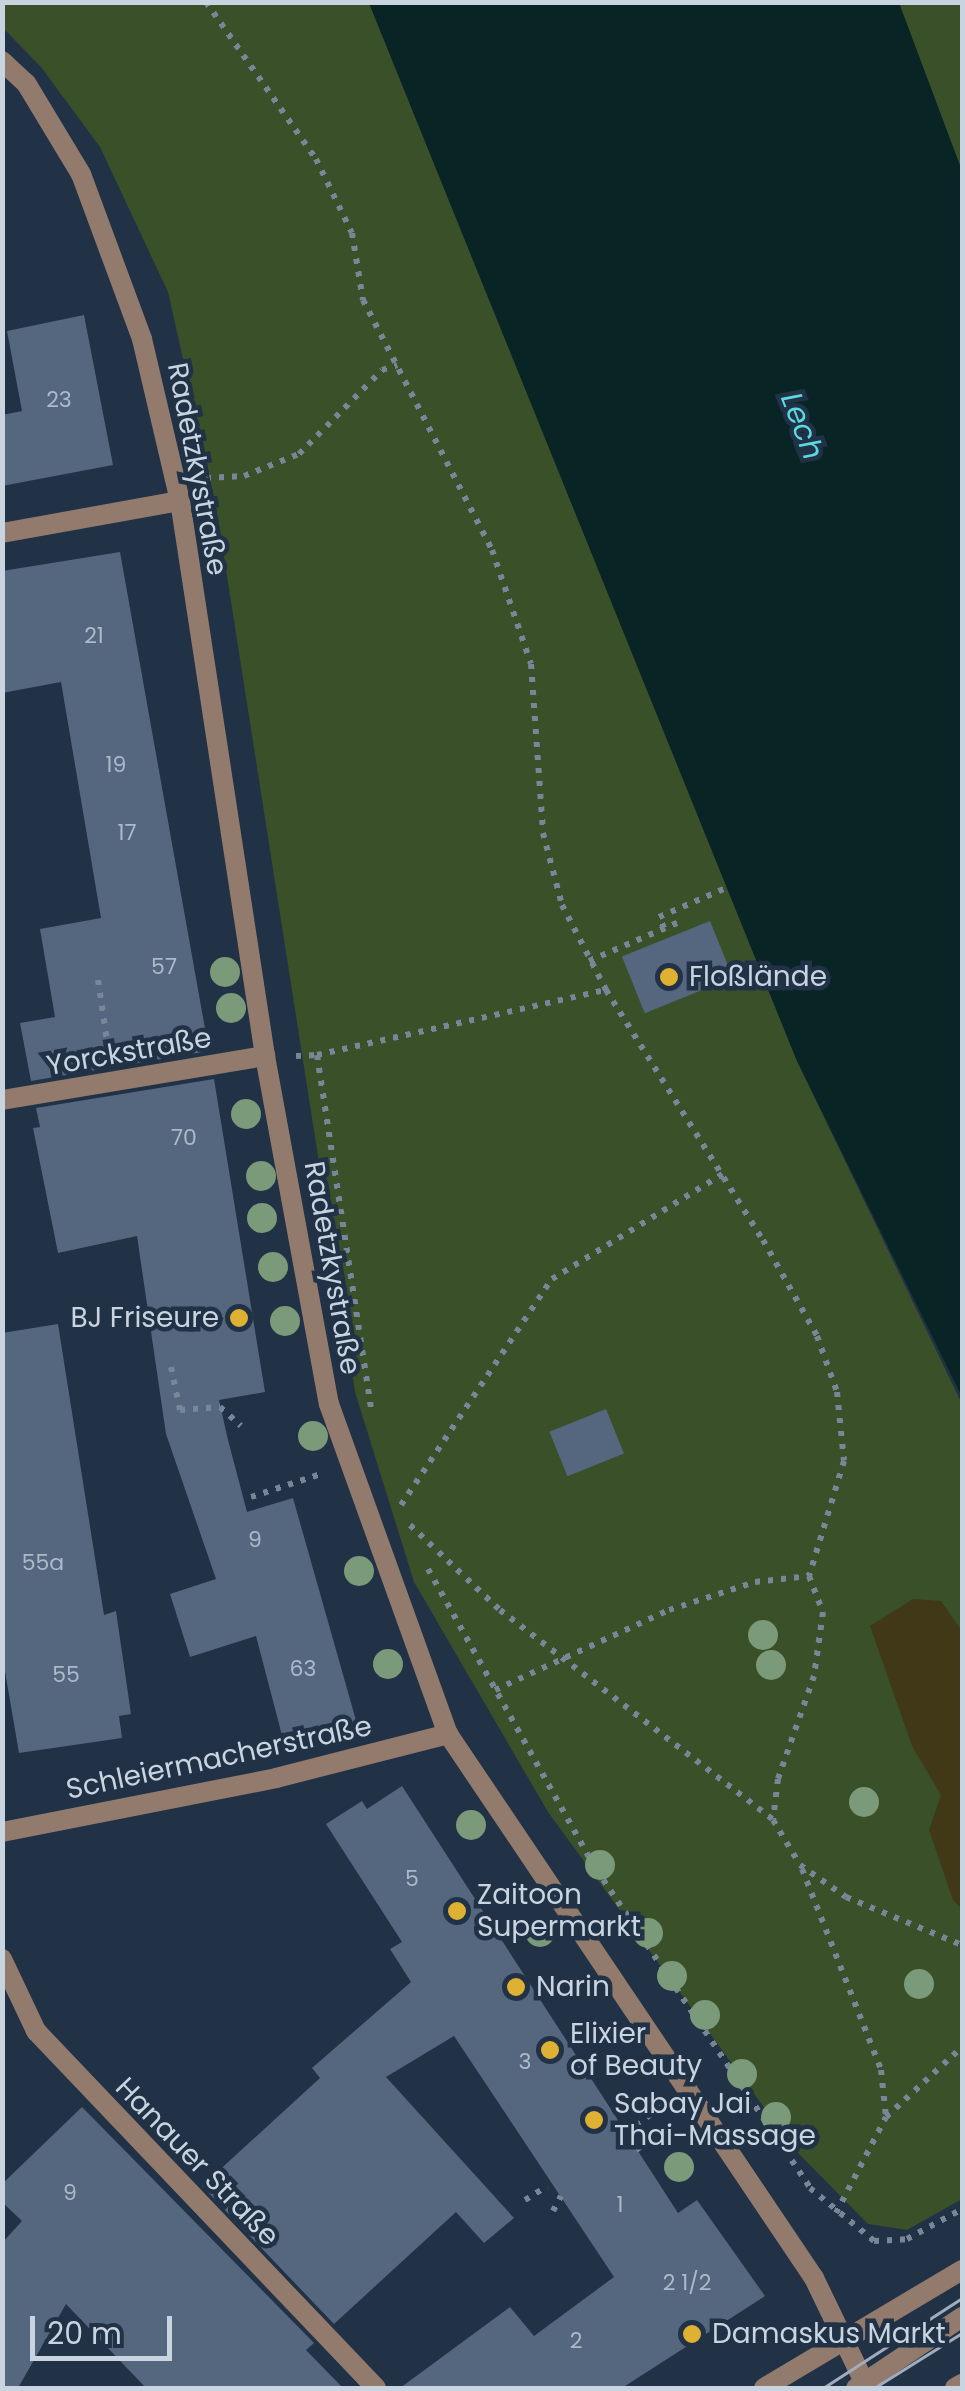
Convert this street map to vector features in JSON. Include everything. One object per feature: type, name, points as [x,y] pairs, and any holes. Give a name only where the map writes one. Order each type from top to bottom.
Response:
[{"type":"street","name":"Radetzkystraße","points":[[2,61],[26,84],[81,174],[126,286],[177,491],[265,1056],[329,1404],[448,1734],[814,2278],[863,2386]]},
{"type":"street","points":[[2,533],[177,491]]},
{"type":"street","name":"Yorckstraße","points":[[2,1100],[265,1056]]},
{"type":"street","name":"Schleiermacherstraße","points":[[2,1832],[276,1778],[448,1734]]},
{"type":"street","name":"Hanauer Straße","points":[[2,1958],[36,2031],[376,2388]]},
{"type":"street","points":[[764,2388],[962,2270]]},
{"type":"street","points":[[863,2386],[962,2317]]},
{"type":"street","points":[[955,2388],[962,2384]]},
{"type":"path","points":[[206,2],[316,159],[352,233],[364,300],[492,550],[531,664],[543,833],[562,905],[606,990],[724,1173],[817,1336],[838,1392],[844,1461],[809,1576],[823,1612],[814,1676],[778,1779],[773,1820]]},
{"type":"path","points":[[177,491],[244,476],[299,454],[382,370],[397,365]]},
{"type":"path","points":[[664,928],[659,917],[726,888]]},
{"type":"path","points":[[589,961],[677,923]]},
{"type":"path","points":[[98,980],[112,1082]]},
{"type":"path","points":[[265,1056],[317,1055],[606,990]]},
{"type":"path","points":[[317,1055],[374,1422]]},
{"type":"path","points":[[396,1512],[552,1280],[724,1173]]},
{"type":"path","points":[[171,1367],[180,1410],[220,1406],[241,1426]]},
{"type":"path","points":[[250,1497],[349,1465]]},
{"type":"path","points":[[392,1494],[396,1512],[414,1544]]},
{"type":"path","points":[[396,1512],[562,1660],[773,1820],[800,1865],[882,2070],[886,2117]]},
{"type":"path","points":[[423,1560],[596,1869],[771,2136],[836,2213],[874,2241],[907,2239],[962,2209]]},
{"type":"path","points":[[495,1690],[670,1610],[754,1582],[809,1576]]},
{"type":"path","points":[[800,1865],[846,1898],[962,1944]]},
{"type":"path","points":[[836,2213],[886,2117],[962,2046]]},
{"type":"path","points":[[525,2200],[548,2186]]},
{"type":"path","points":[[553,2212],[561,2196]]},
{"type":"green space","points":[[2,3],[369,3],[797,1061],[962,1404],[962,2199],[907,2230],[868,2224],[795,2150],[548,1812],[414,1582],[355,1392],[216,506],[168,292],[100,147],[41,67],[3,28]]},
{"type":"green space","points":[[899,3],[962,3],[962,171]]},
{"type":"sand","points":[[913,1599],[941,1601],[962,1631],[962,1909],[953,1900],[929,1830],[941,1795],[912,1746],[870,1626]]},
{"type":"water","name":"Lech","points":[[369,3],[899,3],[962,171],[962,1397],[797,1061]]},
{"type":"building","points":[[84,315],[113,465],[2,486],[2,415],[22,411],[7,331]]},
{"type":"building","points":[[120,552],[209,1051],[31,1081],[20,1023],[55,1017],[40,929],[101,918],[61,682],[2,693],[2,571]]},
{"type":"building","points":[[710,921],[733,978],[645,1013],[622,957]]},
{"type":"building","points":[[214,1079],[265,1392],[219,1400],[247,1512],[293,1498],[357,1724],[284,1743],[256,1636],[190,1657],[170,1594],[216,1579],[166,1434],[137,1236],[58,1253],[33,1128],[40,1127],[36,1108]]},
{"type":"building","points":[[58,1324],[104,1615],[116,1611],[131,1714],[119,1716],[122,1738],[19,1753],[2,1654],[2,1333]]},
{"type":"building","points":[[606,1409],[624,1454],[567,1476],[549,1432]]},
{"type":"building","points":[[402,1786],[678,2213],[697,2200],[765,2296],[622,2388],[400,2388],[510,2307],[534,2336],[614,2277],[454,2036],[386,2077],[514,2218],[484,2243],[456,2212],[334,2324],[202,2186],[320,2078],[312,2068],[411,1982],[390,1949],[402,1942],[326,1824],[362,1801],[367,1809]]},
{"type":"building","points":[[82,2107],[314,2343],[306,2350],[343,2388],[146,2388],[66,2304],[18,2388],[2,2388],[2,2243],[22,2221],[2,2202],[2,2184]]},
{"type":"tram line","points":[[823,2388],[962,2298]]},
{"type":"tram line","points":[[874,2388],[962,2333]]},
{"type":"place","name":"Floßlände","points":[[669,977]]},
{"type":"place","name":"BJ Friseure","points":[[239,1318]]},
{"type":"place","name":"Zaitoon Supermarkt","points":[[457,1911]]},
{"type":"place","name":"Narin","points":[[516,1987]]},
{"type":"place","name":"Elixier of Beauty","points":[[550,2050]]},
{"type":"place","name":"Sabay Jai Thai-Massage","points":[[594,2120]]},
{"type":"place","name":"Damaskus Markt","points":[[692,2334]]}]
